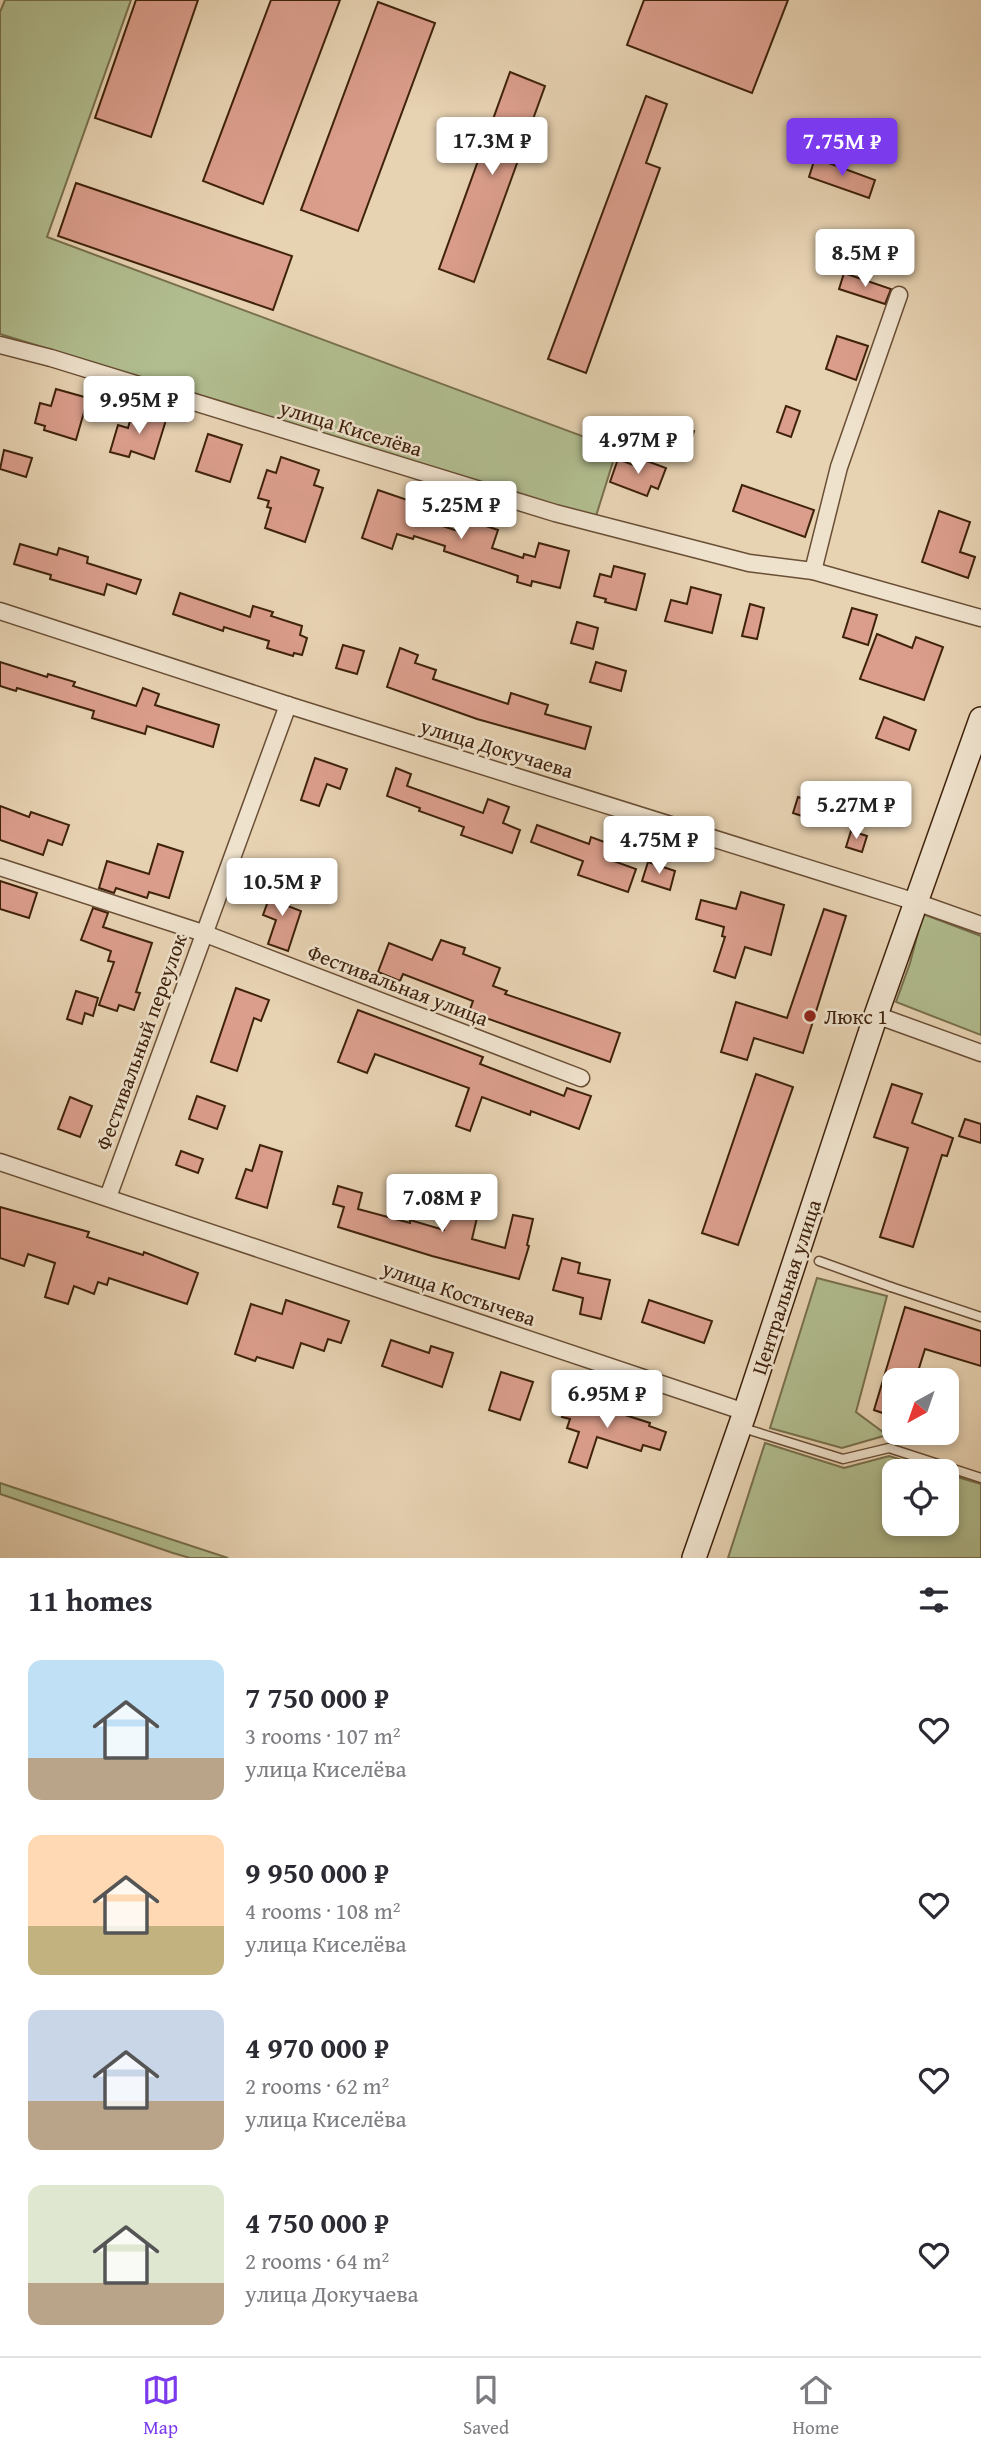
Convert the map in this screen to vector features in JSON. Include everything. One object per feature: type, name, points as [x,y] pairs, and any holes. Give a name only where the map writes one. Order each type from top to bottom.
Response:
[{"type":"street","points":[[813,570],[839,467],[899,295]]},
{"type":"street","name":"улица Киселёва","points":[[0,345],[78,366],[555,513],[749,563],[813,570],[981,618]]},
{"type":"street","name":"улица Докучаева","points":[[0,611],[981,925]]},
{"type":"street","name":"Фестивальный переулок","points":[[108,1197],[288,705]]},
{"type":"street","name":"Центральная улица","points":[[694,1558],[743,1420],[876,1015],[981,719]]},
{"type":"street","name":"Фестивальная улица","points":[[0,867],[203,933],[581,1078]]},
{"type":"street","points":[[876,1015],[981,1053]]},
{"type":"street","name":"улица Костычева","points":[[0,1162],[108,1197],[743,1420]]},
{"type":"lane","points":[[819,1261],[981,1317]]},
{"type":"lane","points":[[743,1420],[843,1459],[890,1448],[981,1478]]},
{"type":"green space","points":[[5,0],[131,0],[47,237],[617,449],[596,516],[558,507],[0,334],[0,12]]},
{"type":"green space","points":[[923,914],[981,936],[981,1035],[896,1002]]},
{"type":"green space","points":[[817,1278],[887,1296],[856,1412],[882,1431],[882,1436],[842,1448],[770,1428]]},
{"type":"green space","points":[[765,1443],[844,1468],[889,1456],[899,1459],[882,1459],[882,1536],[959,1536],[959,1478],[981,1484],[981,1558],[728,1558]]},
{"type":"green space","points":[[0,1483],[228,1558],[190,1558],[173,1553],[0,1494]]},
{"type":"building","points":[[136,0],[198,0],[151,137],[95,118]]},
{"type":"building","points":[[271,0],[340,0],[263,204],[203,181]]},
{"type":"building","points":[[644,0],[788,0],[752,93],[627,45]]},
{"type":"building","points":[[378,2],[435,23],[358,231],[301,210]]},
{"type":"building","points":[[510,72],[545,86],[474,282],[439,269]]},
{"type":"building","points":[[646,96],[667,104],[646,163],[660,168],[586,373],[548,359]]},
{"type":"building","points":[[815,158],[875,180],[869,198],[809,177]]},
{"type":"building","points":[[76,183],[292,256],[273,310],[58,236]]},
{"type":"building","points":[[844,273],[891,289],[885,304],[839,289]]},
{"type":"building","points":[[837,336],[868,346],[856,380],[826,369]]},
{"type":"building","points":[[56,389],[88,398],[76,440],[44,430],[45,426],[35,423],[40,403],[51,406]]},
{"type":"building","points":[[786,406],[800,411],[791,437],[777,432]]},
{"type":"building","points":[[133,410],[166,420],[154,459],[131,451],[129,457],[110,452],[118,425],[128,428]]},
{"type":"building","points":[[677,425],[694,431],[687,453],[669,448]]},
{"type":"building","points":[[208,434],[242,445],[230,482],[196,471]]},
{"type":"building","points":[[4,450],[32,458],[26,477],[0,469]]},
{"type":"building","points":[[281,457],[319,470],[314,485],[323,488],[305,542],[265,528],[271,508],[267,507],[269,501],[258,498],[267,470],[276,473]]},
{"type":"building","points":[[636,457],[666,468],[658,489],[651,486],[647,496],[610,482],[618,459],[633,465]]},
{"type":"building","points":[[742,485],[814,510],[805,537],[733,511]]},
{"type":"building","points":[[378,490],[425,506],[421,515],[431,519],[430,522],[461,532],[465,519],[498,530],[492,548],[523,558],[524,554],[535,557],[539,543],[569,551],[560,588],[532,581],[531,586],[517,582],[518,576],[444,551],[445,546],[414,536],[413,539],[397,534],[392,549],[362,538]]},
{"type":"building","points":[[939,511],[970,522],[960,552],[975,557],[968,578],[922,562]]},
{"type":"building","points":[[20,544],[57,555],[59,548],[88,557],[87,563],[141,580],[136,594],[107,584],[104,595],[50,579],[51,575],[14,564]]},
{"type":"building","points":[[614,566],[645,574],[636,610],[605,602],[606,599],[594,596],[600,574],[611,577]]},
{"type":"building","points":[[691,587],[721,595],[712,633],[665,621],[671,600],[687,604]]},
{"type":"building","points":[[180,593],[250,617],[253,606],[273,612],[271,616],[302,626],[300,635],[307,638],[302,655],[294,653],[293,656],[267,648],[269,641],[224,627],[223,631],[173,614]]},
{"type":"building","points":[[750,604],[764,608],[757,639],[742,636]]},
{"type":"building","points":[[852,608],[877,615],[868,645],[843,637]]},
{"type":"building","points":[[577,622],[598,628],[593,649],[571,643]]},
{"type":"building","points":[[877,634],[912,648],[916,637],[943,647],[924,700],[860,679]]},
{"type":"building","points":[[343,645],[364,651],[357,674],[336,668]]},
{"type":"building","points":[[400,648],[418,655],[415,663],[436,670],[433,679],[508,704],[511,693],[548,705],[545,714],[591,727],[585,749],[477,719],[387,687]]},
{"type":"building","points":[[0,662],[47,677],[48,674],[75,682],[73,686],[136,706],[143,688],[159,694],[155,705],[219,725],[213,747],[147,726],[145,734],[92,718],[94,711],[17,688],[16,691],[0,686]]},
{"type":"building","points":[[596,662],[626,671],[621,691],[590,682]]},
{"type":"building","points":[[884,717],[916,730],[909,750],[876,738]]},
{"type":"building","points":[[315,758],[347,769],[340,789],[327,784],[319,806],[301,800]]},
{"type":"building","points":[[396,768],[411,774],[407,786],[483,813],[488,799],[509,807],[503,823],[520,830],[512,853],[461,835],[464,827],[387,796]]},
{"type":"building","points":[[798,797],[838,810],[833,826],[793,813]]},
{"type":"building","points":[[0,806],[29,817],[31,812],[69,825],[62,845],[48,840],[43,855],[0,840]]},
{"type":"building","points":[[537,825],[589,844],[591,837],[610,844],[605,858],[636,869],[628,892],[578,875],[583,861],[531,842]]},
{"type":"building","points":[[851,831],[867,836],[862,852],[846,847]]},
{"type":"building","points":[[158,844],[183,852],[169,898],[149,892],[147,898],[116,888],[114,893],[99,888],[107,861],[149,874]]},
{"type":"building","points":[[648,862],[675,871],[670,890],[642,881]]},
{"type":"building","points":[[0,881],[37,893],[29,918],[0,909]]},
{"type":"building","points":[[274,885],[290,891],[285,905],[301,911],[288,951],[268,944],[276,920],[263,915]]},
{"type":"building","points":[[741,892],[784,905],[771,955],[745,947],[735,978],[714,971],[725,937],[722,936],[724,927],[696,919],[701,900],[736,909]]},
{"type":"building","points":[[93,908],[108,913],[103,927],[152,943],[136,992],[140,993],[134,1010],[119,1005],[117,1011],[99,1005],[114,962],[108,961],[111,951],[81,940]]},
{"type":"building","points":[[824,909],[846,916],[803,1053],[754,1038],[747,1060],[721,1052],[736,1002],[787,1018]]},
{"type":"building","points":[[441,940],[465,948],[463,954],[500,968],[493,986],[507,991],[505,994],[620,1033],[610,1062],[469,1012],[473,1001],[403,974],[400,981],[378,972],[389,943],[432,960]]},
{"type":"building","points":[[236,988],[269,1000],[261,1021],[254,1018],[237,1071],[211,1062]]},
{"type":"building","points":[[76,991],[98,998],[93,1016],[85,1013],[82,1024],[67,1019]]},
{"type":"building","points":[[358,1010],[483,1057],[480,1064],[564,1096],[567,1088],[591,1096],[579,1129],[482,1097],[470,1131],[456,1126],[469,1088],[375,1054],[367,1073],[338,1062]]},
{"type":"building","points":[[756,1074],[793,1087],[738,1245],[702,1233]]},
{"type":"building","points":[[892,1084],[922,1094],[912,1123],[953,1138],[947,1156],[942,1155],[913,1247],[880,1237],[908,1148],[874,1137]]},
{"type":"building","points":[[197,1096],[225,1106],[217,1129],[189,1119]]},
{"type":"building","points":[[70,1097],[92,1106],[80,1137],[58,1129]]},
{"type":"building","points":[[965,1119],[981,1124],[981,1143],[959,1136]]},
{"type":"building","points":[[260,1145],[282,1152],[267,1208],[236,1198],[246,1169],[252,1171]]},
{"type":"building","points":[[181,1151],[203,1159],[198,1173],[176,1165]]},
{"type":"building","points":[[338,1186],[362,1193],[358,1209],[444,1230],[451,1190],[482,1196],[472,1239],[505,1248],[513,1215],[533,1219],[527,1245],[529,1246],[519,1279],[338,1227],[344,1207],[333,1204]]},
{"type":"building","points":[[0,1207],[89,1232],[87,1237],[143,1255],[144,1252],[198,1273],[187,1304],[109,1278],[107,1285],[98,1282],[94,1294],[74,1286],[68,1304],[45,1297],[55,1263],[28,1254],[24,1266],[0,1258]]},
{"type":"building","points":[[562,1258],[580,1263],[578,1273],[610,1280],[601,1319],[580,1314],[583,1298],[553,1290]]},
{"type":"building","points":[[286,1300],[349,1321],[341,1343],[328,1339],[324,1351],[301,1343],[293,1368],[257,1357],[255,1361],[235,1354],[251,1304],[282,1314]]},
{"type":"building","points":[[649,1300],[712,1321],[704,1343],[642,1322]]},
{"type":"building","points":[[905,1307],[981,1331],[981,1366],[925,1349],[919,1368],[887,1368]]},
{"type":"building","points":[[391,1340],[429,1353],[431,1346],[453,1353],[442,1387],[382,1366]]},
{"type":"building","points":[[501,1372],[533,1382],[520,1420],[489,1410]]},
{"type":"building","points":[[882,1383],[882,1413],[874,1410]]},
{"type":"building","points":[[569,1397],[650,1423],[649,1426],[666,1432],[660,1450],[643,1445],[641,1451],[597,1437],[587,1468],[569,1462],[579,1432],[567,1428],[570,1419],[562,1417]]},
{"type":"place","name":"Люкс 1","points":[[810,1016]]}]
